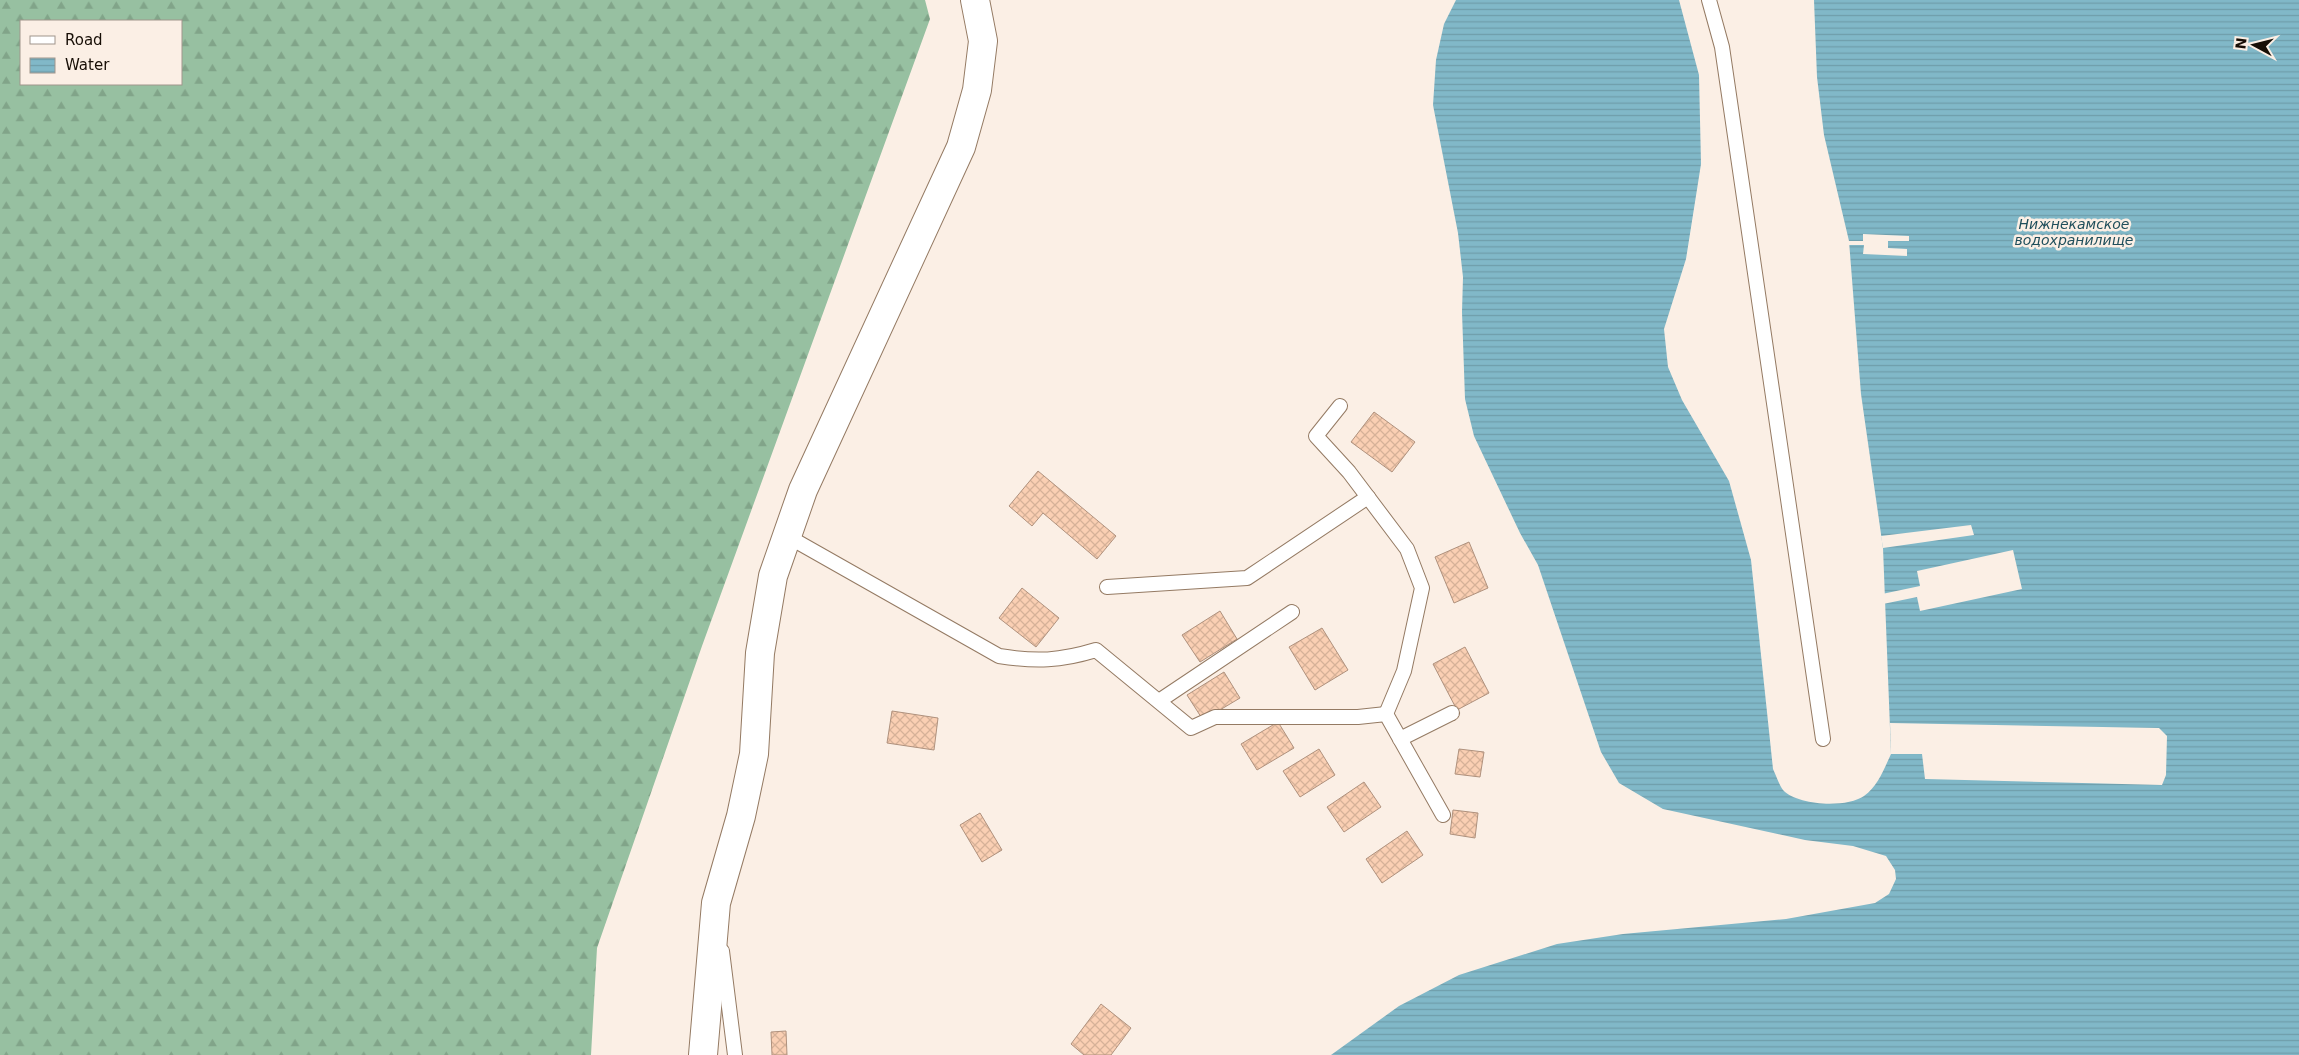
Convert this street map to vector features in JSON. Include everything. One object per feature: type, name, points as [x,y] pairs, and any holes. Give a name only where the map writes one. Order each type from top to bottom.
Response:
[{"type":"street","points":[[703,1055],[716,903],[741,816],[754,754],[760,653],[773,576],[803,490],[961,146],[977,90],[983,41],[975,0]]},
{"type":"lane","points":[[1709,0],[1722,47],[1824,739]]},
{"type":"lane","points":[[1340,406],[1316,436],[1349,472],[1407,549],[1422,588],[1404,671],[1386,714]]},
{"type":"lane","points":[[1107,587],[1247,578],[1368,497]]},
{"type":"lane","points":[[787,536],[999,656],[1033,661],[1068,659],[1096,650],[1191,728],[1215,717],[1358,718],[1386,714]]},
{"type":"lane","points":[[1159,701],[1292,612]]},
{"type":"lane","points":[[1400,739],[1452,713]]},
{"type":"lane","points":[[1386,714],[1443,815]]},
{"type":"lane","points":[[716,903],[735,1055]]},
{"type":"green space","points":[[0,0],[925,0],[930,19],[702,646],[597,948],[591,1055],[0,1055]]},
{"type":"water","name":"Нижнекамское водохранилище","points":[[1456,0],[1679,0],[1699,75],[1701,164],[1686,259],[1664,329],[1668,367],[1682,400],[1729,481],[1751,560],[1773,769],[1783,790],[1790,795],[1811,802],[1835,804],[1856,800],[1869,792],[1880,777],[1891,754],[1883,548],[1861,394],[1849,241],[1824,135],[1817,77],[1814,0],[2299,0],[2299,1055],[1331,1055],[1399,1006],[1459,975],[1557,944],[1623,934],[1786,919],[1875,903],[1889,894],[1896,879],[1895,870],[1886,856],[1853,846],[1805,840],[1663,809],[1619,783],[1601,752],[1538,565],[1520,533],[1474,436],[1465,399],[1462,312],[1463,277],[1458,233],[1433,105],[1436,60],[1444,24]]},
{"type":"pier","points":[[1863,234],[1909,236],[1909,241],[1888,241],[1888,248],[1907,249],[1907,256],[1863,254],[1864,245],[1849,245],[1849,241],[1863,241]]},
{"type":"pier","points":[[1971,525],[1974,535],[1883,548],[1881,536]]},
{"type":"pier","points":[[2013,550],[2022,589],[1920,611],[1917,597],[1883,604],[1882,594],[1920,586],[1917,571]]},
{"type":"pier","points":[[1890,723],[2159,728],[2167,736],[2166,775],[2162,785],[1925,779],[1922,754],[1891,754]]},
{"type":"building","points":[[1374,412],[1415,442],[1392,472],[1351,442]]},
{"type":"building","points":[[1038,471],[1116,536],[1097,559],[1043,513],[1032,526],[1009,506]]},
{"type":"building","points":[[1469,542],[1488,588],[1454,603],[1435,557]]},
{"type":"building","points":[[1022,588],[1059,618],[1036,647],[999,618]]},
{"type":"building","points":[[1220,611],[1237,639],[1200,662],[1182,635]]},
{"type":"building","points":[[1322,628],[1348,670],[1315,690],[1289,647]]},
{"type":"building","points":[[1465,647],[1489,693],[1457,710],[1433,664]]},
{"type":"building","points":[[1224,672],[1240,698],[1203,720],[1187,695]]},
{"type":"building","points":[[892,711],[938,718],[934,750],[887,743]]},
{"type":"building","points":[[1278,722],[1294,748],[1257,770],[1241,744]]},
{"type":"building","points":[[1319,749],[1335,775],[1300,797],[1283,771]]},
{"type":"building","points":[[1459,749],[1484,752],[1480,777],[1455,774]]},
{"type":"building","points":[[1364,782],[1381,807],[1344,832],[1327,807]]},
{"type":"building","points":[[1453,810],[1478,813],[1475,838],[1450,834]]},
{"type":"building","points":[[980,813],[1002,850],[982,862],[960,825]]},
{"type":"building","points":[[1407,831],[1423,855],[1382,883],[1366,859]]},
{"type":"building","points":[[1101,1004],[1131,1028],[1111,1055],[1084,1055],[1071,1044]]},
{"type":"building","points":[[786,1031],[787,1055],[772,1055],[771,1032]]}]
